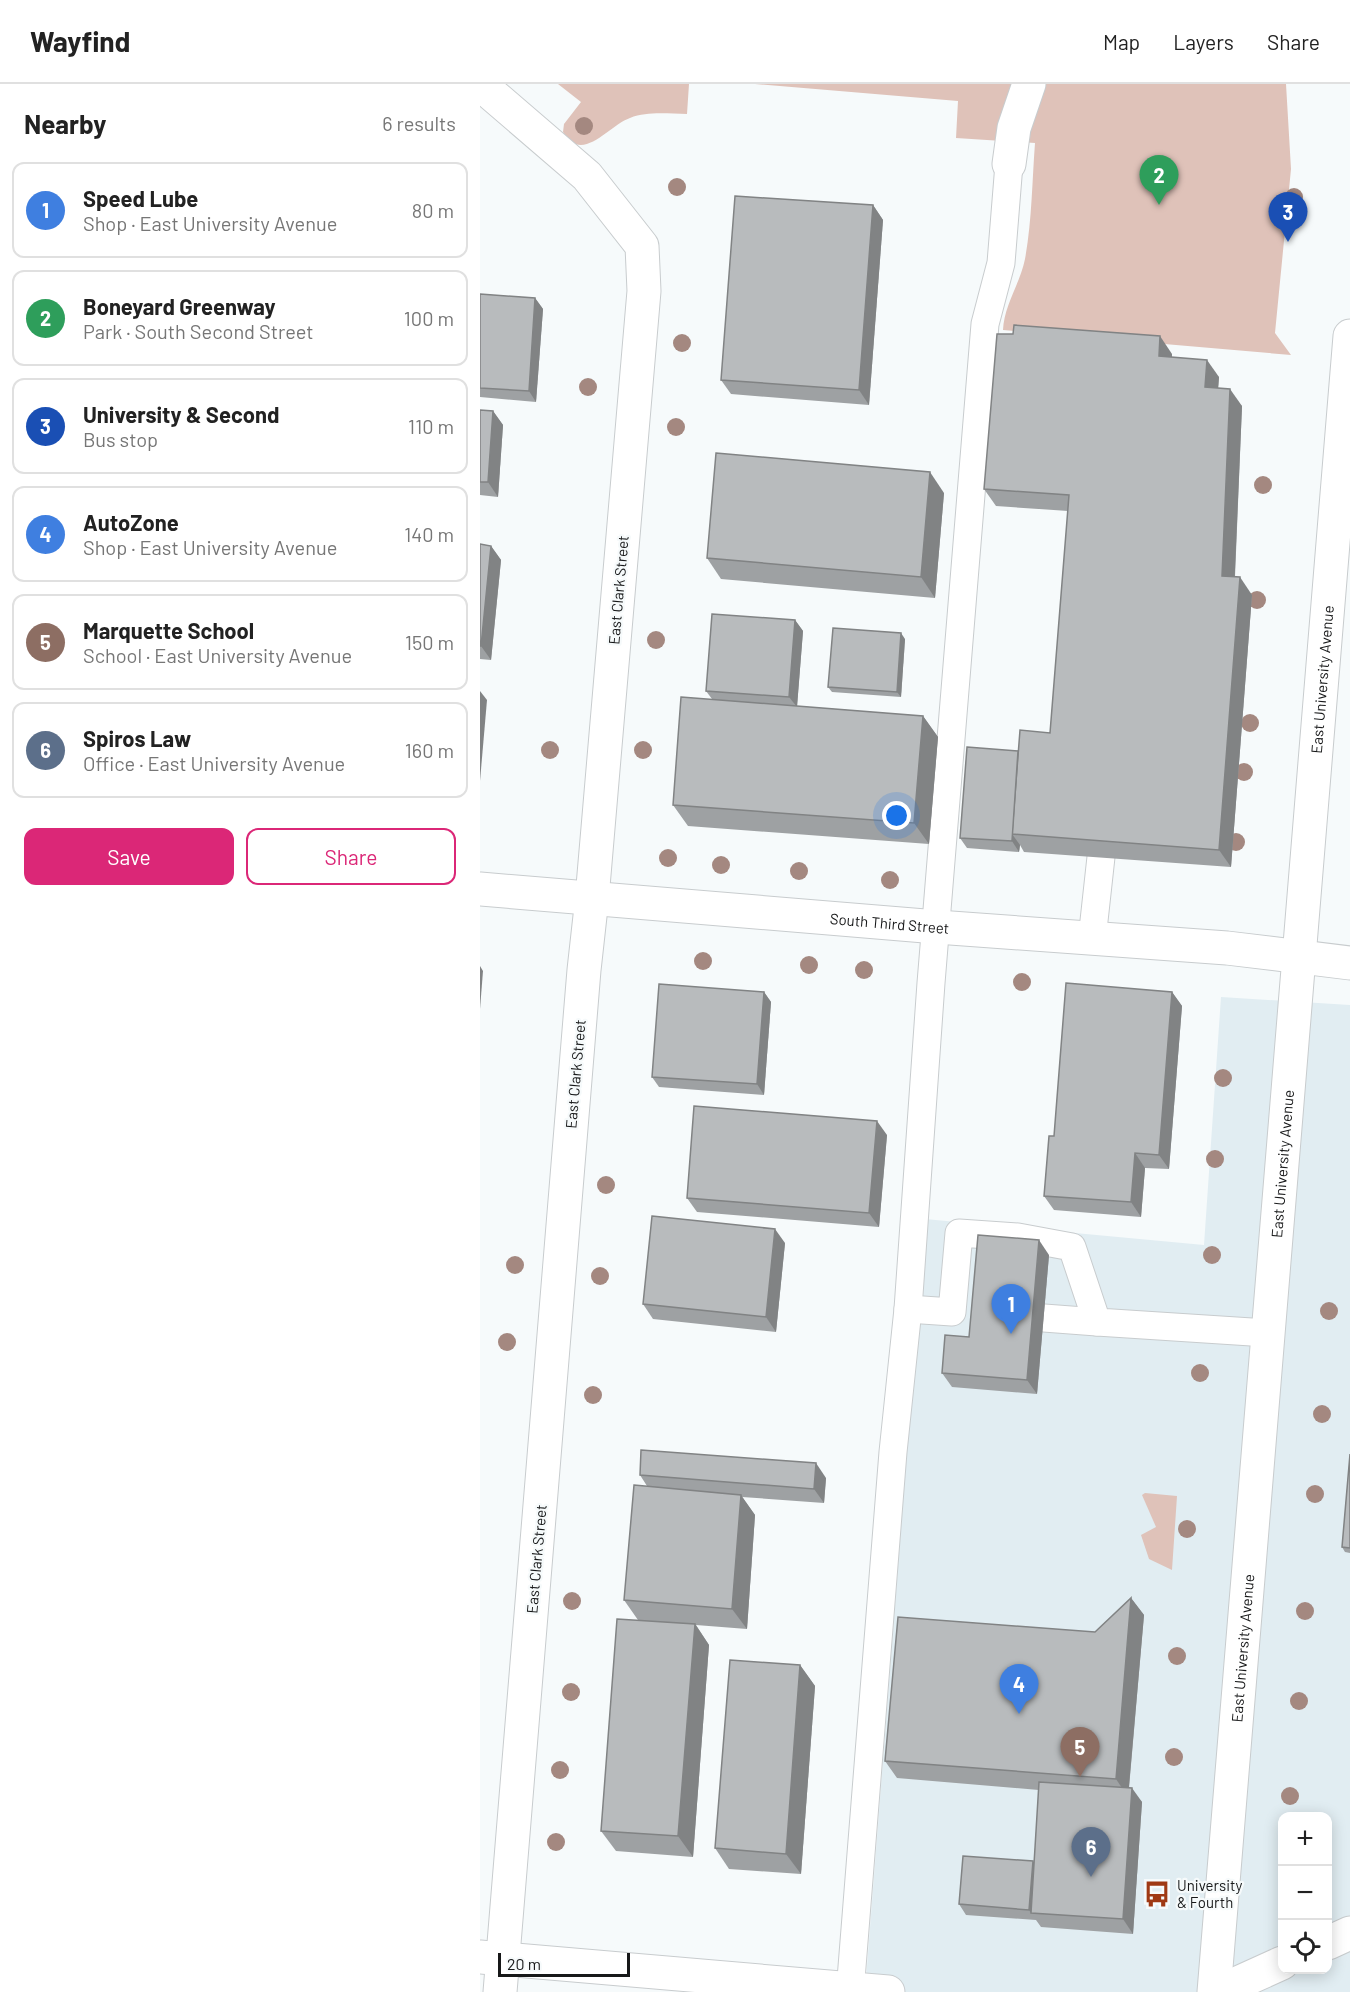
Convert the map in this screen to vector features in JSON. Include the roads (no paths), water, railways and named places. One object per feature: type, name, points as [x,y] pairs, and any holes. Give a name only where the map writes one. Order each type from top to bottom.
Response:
[{"type":"street","name":"East Clark Street","points":[[480,84],[587,176],[642,246],[644,291],[592,898],[492,1958],[500,1992]]},
{"type":"street","points":[[1009,164],[1014,128],[1029,84]]},
{"type":"street","name":"East University Avenue","points":[[1216,1992],[1267,1334],[1350,336]]},
{"type":"street","name":"South Third Street","points":[[480,889],[937,927],[1227,948],[1350,963]]},
{"type":"street","points":[[1332,1941],[1350,1933]]},
{"type":"street","points":[[492,1958],[888,1992]]},
{"type":"street","points":[[1216,1992],[1278,1966]]},
{"type":"lane","points":[[850,1990],[893,1452],[908,1309],[986,324],[1001,263],[1009,164]]},
{"type":"lane","points":[[1092,939],[1101,857]]},
{"type":"lane","points":[[908,1309],[962,1312],[959,1233],[1018,1237],[1072,1247],[1097,1322]]},
{"type":"lane","points":[[1044,1318],[1267,1334]]},
{"type":"place","name":"Boneyard Greenway","points":[[1159,205]]},
{"type":"place","name":"University & Second","points":[[1288,242]]},
{"type":"place","name":"Speed Lube","points":[[1011,1334]]},
{"type":"place","name":"AutoZone","points":[[1019,1714]]},
{"type":"place","name":"Marquette School","points":[[1080,1777]]},
{"type":"place","name":"Spiros Law","points":[[1091,1877]]},
{"type":"place","name":"University & Fourth","points":[[1157,1894]]}]
